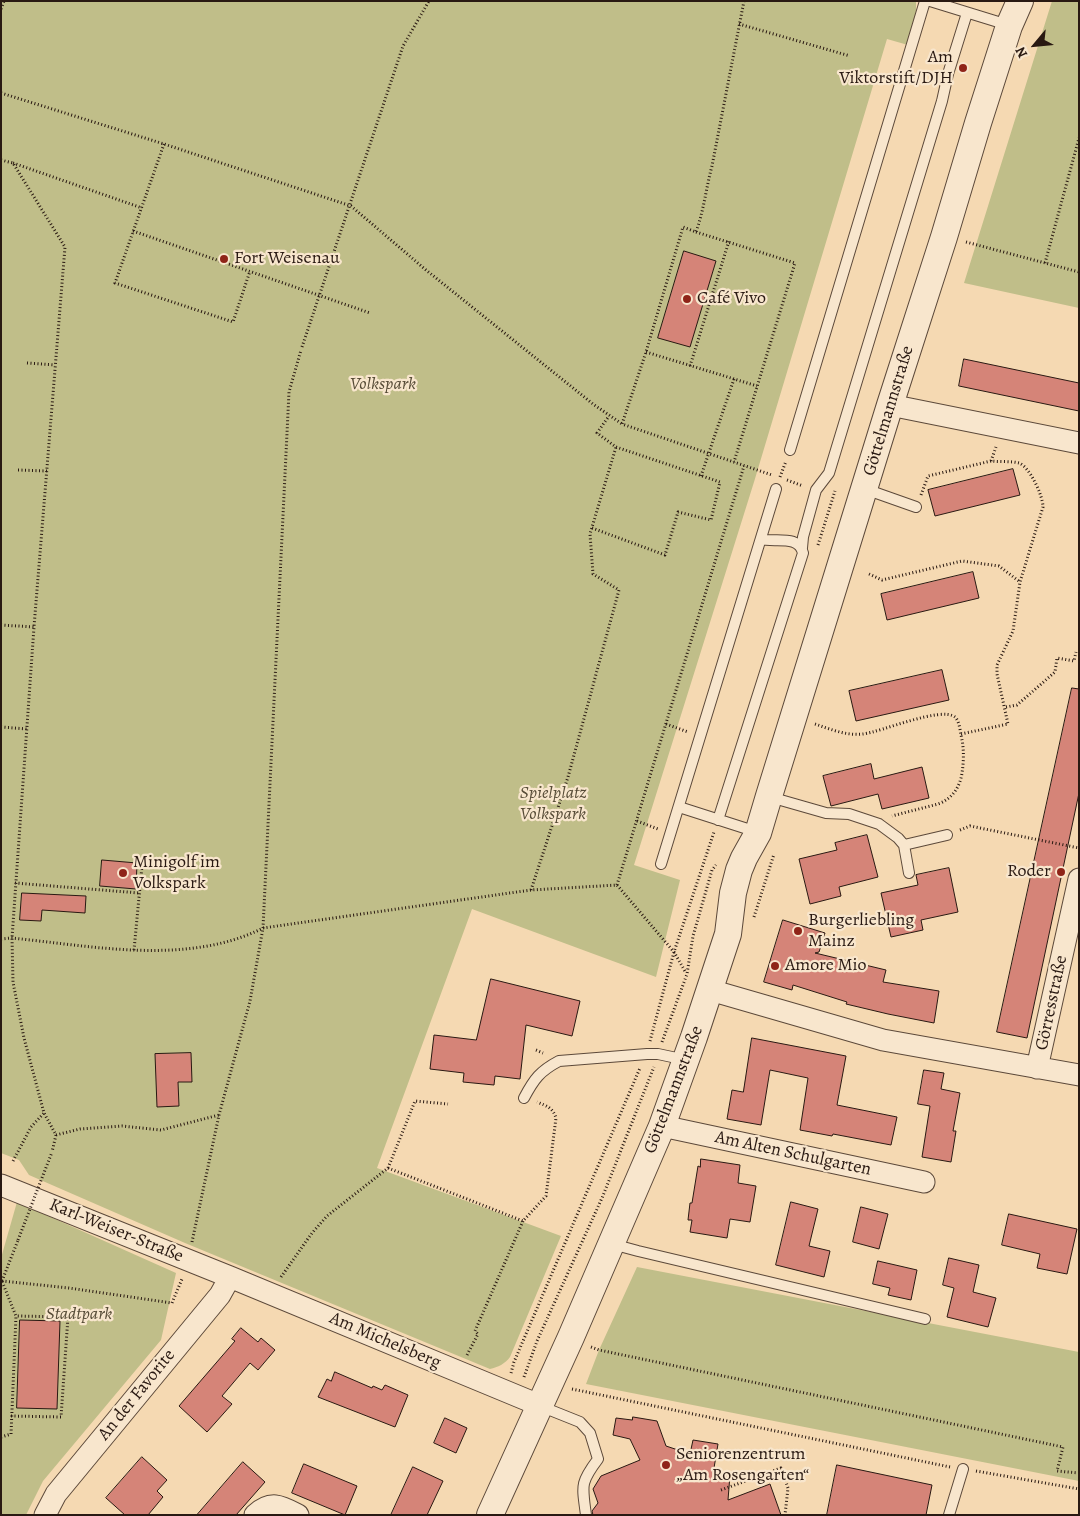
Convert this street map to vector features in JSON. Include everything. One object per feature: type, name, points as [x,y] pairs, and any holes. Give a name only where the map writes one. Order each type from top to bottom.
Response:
[{"type":"street","name":"Göttelmannstraße","points":[[490,1515],[612,1243],[662,1126],[687,1060],[728,934],[733,893],[740,870],[744,858],[758,833],[770,796],[890,405],[944,237],[1010,14],[1020,1]]},
{"type":"street","points":[[890,405],[1079,443]]},
{"type":"street","name":"Görresstraße","points":[[1037,1068],[1079,878]]},
{"type":"street","points":[[710,990],[883,1040],[1079,1074]]},
{"type":"street","name":"Am Alten Schulgarten","points":[[662,1126],[924,1182]]},
{"type":"street","name":"Karl-Weiser-Straße","points":[[1,1186],[230,1278]]},
{"type":"street","name":"Am Michelsberg","points":[[230,1278],[539,1405]]},
{"type":"street","name":"An der Favorite","points":[[45,1515],[56,1494],[220,1295],[230,1278]]},
{"type":"street","points":[[255,1515],[268,1506],[275,1505],[298,1515]]},
{"type":"lane","points":[[790,450],[925,1]]},
{"type":"lane","points":[[930,1],[967,13],[1010,14]]},
{"type":"lane","points":[[718,820],[803,553],[803,536],[816,490],[830,473],[967,13]]},
{"type":"lane","points":[[661,864],[776,489]]},
{"type":"lane","points":[[862,495],[916,507]]},
{"type":"lane","points":[[761,539],[790,541],[797,543],[802,548]]},
{"type":"lane","points":[[770,796],[826,813],[849,814],[879,824],[898,838],[904,845],[909,873]]},
{"type":"lane","points":[[679,807],[758,833]]},
{"type":"lane","points":[[904,845],[947,835]]},
{"type":"lane","points":[[524,1098],[537,1075],[546,1067],[559,1061],[647,1054],[658,1054],[687,1060]]},
{"type":"lane","points":[[612,1243],[638,1251],[925,1320]]},
{"type":"lane","points":[[539,1405],[580,1422],[590,1433],[598,1458],[586,1475],[583,1488],[586,1515]]},
{"type":"lane","points":[[950,1515],[963,1469]]},
{"type":"path","points":[[1,9],[4,1]]},
{"type":"path","points":[[190,1248],[219,1115],[250,1001],[263,928],[289,392],[403,46],[429,1]]},
{"type":"path","points":[[696,232],[712,166],[744,1]]},
{"type":"path","points":[[739,24],[850,56]]},
{"type":"path","points":[[1,93],[164,144],[350,206],[592,404],[622,424],[816,490],[862,495]]},
{"type":"path","points":[[1045,264],[1079,138]]},
{"type":"path","points":[[164,144],[115,283],[232,322],[250,271]]},
{"type":"path","points":[[1,160],[142,208]]},
{"type":"path","points":[[1,1437],[11,1434],[16,1316],[2,1282],[52,1152],[56,1135],[44,1113],[22,1029],[13,982],[12,938],[34,627],[65,247],[13,163]]},
{"type":"path","points":[[622,424],[646,352],[683,227],[795,263],[734,462]]},
{"type":"path","points":[[133,232],[370,313]]},
{"type":"path","points":[[690,366],[729,241]]},
{"type":"path","points":[[962,241],[1079,272]]},
{"type":"path","points":[[646,352],[757,386]]},
{"type":"path","points":[[27,363],[55,365]]},
{"type":"path","points":[[701,476],[734,379]]},
{"type":"path","points":[[592,528],[665,555],[678,512],[712,520],[720,482],[616,447],[597,433],[609,416]]},
{"type":"path","points":[[991,461],[1002,428]]},
{"type":"path","points":[[531,890],[568,777],[619,590],[594,574],[590,534],[616,447]]},
{"type":"path","points":[[776,489],[790,450]]},
{"type":"path","points":[[916,507],[928,476],[991,461],[1020,463],[1027,469],[1043,500],[1041,516],[1020,582],[1013,631],[997,665],[997,674],[1008,724],[961,734]]},
{"type":"path","points":[[617,885],[744,466]]},
{"type":"path","points":[[18,470],[47,471]]},
{"type":"path","points":[[869,574],[882,580],[962,561],[998,566],[1020,582]]},
{"type":"path","points":[[1,625],[34,627]]},
{"type":"path","points":[[1006,707],[1017,705],[1055,672],[1057,658],[1074,661],[1076,652]]},
{"type":"path","points":[[814,724],[835,732],[862,734],[934,715],[947,714],[954,716],[958,721],[964,750],[962,773],[955,793],[944,802],[889,817],[879,824]]},
{"type":"path","points":[[666,724],[700,736]]},
{"type":"path","points":[[1,727],[27,729]]},
{"type":"path","points":[[514,1362],[647,1054],[674,952],[718,820]]},
{"type":"path","points":[[637,821],[671,834]]},
{"type":"path","points":[[947,835],[970,826],[1079,848]]},
{"type":"path","points":[[134,950],[142,866]]},
{"type":"path","points":[[15,883],[139,893]]},
{"type":"path","points":[[1,939],[12,938],[134,950],[168,950],[208,946],[232,941],[263,928],[531,890],[617,885]]},
{"type":"path","points":[[617,885],[674,952],[687,974]]},
{"type":"path","points":[[464,1361],[478,1334],[475,1331],[523,1221],[546,1196],[556,1118],[554,1111],[548,1106],[524,1098]]},
{"type":"path","points":[[277,1284],[286,1269],[327,1216],[388,1168],[415,1101],[448,1104]]},
{"type":"path","points":[[13,1161],[31,1127],[44,1113]]},
{"type":"path","points":[[56,1135],[80,1129],[122,1126],[161,1130],[219,1115]]},
{"type":"path","points":[[388,1168],[523,1221]]},
{"type":"path","points":[[2,1282],[69,1288],[172,1302],[184,1274]]},
{"type":"path","points":[[11,1416],[62,1417],[68,1316],[16,1316]]},
{"type":"path","points":[[571,1337],[599,1350],[1063,1447],[1057,1470],[1079,1473]]},
{"type":"path","points":[[568,1388],[963,1469],[1079,1489]]},
{"type":"path","points":[[721,1490],[781,1468],[788,1488],[785,1515]]},
{"type":"green space","name":"Volkspark","points":[[1,1],[916,1],[916,11],[908,45],[887,39],[754,482],[634,865],[680,880],[656,977],[472,909],[377,1168],[561,1236],[510,1357],[496,1367],[490,1369],[185,1243],[29,1175],[19,1160],[1,1153]]},
{"type":"green space","points":[[1052,1],[1079,1],[1079,308],[964,283]]},
{"type":"green space","name":"Stadtpark","points":[[17,1202],[176,1273],[161,1340],[43,1481],[26,1515],[1,1515],[1,1258]]},
{"type":"green space","points":[[637,1267],[1079,1352],[1079,1481],[586,1384],[599,1350]]},
{"type":"building","name":"Café Vivo","points":[[684,251],[716,261],[690,347],[658,338]]},
{"type":"building","points":[[964,359],[1079,383],[1079,411],[959,386]]},
{"type":"building","points":[[1013,469],[1020,495],[935,516],[928,490]]},
{"type":"building","points":[[973,572],[979,598],[887,620],[881,594]]},
{"type":"building","points":[[942,670],[949,700],[856,721],[849,691]]},
{"type":"building","points":[[1072,688],[1079,689],[1079,793],[1027,1038],[997,1032]]},
{"type":"building","points":[[871,764],[874,779],[922,767],[929,798],[882,809],[878,794],[831,806],[823,776]]},
{"type":"building","points":[[867,835],[878,877],[839,887],[841,896],[810,904],[799,859],[837,850],[835,843]]},
{"type":"building","points":[[102,860],[137,863],[136,889],[100,886]]},
{"type":"building","points":[[949,868],[958,912],[921,920],[923,930],[891,937],[881,893],[918,885],[916,875]]},
{"type":"building","points":[[22,893],[86,896],[85,913],[42,910],[41,921],[20,920]]},
{"type":"building","points":[[783,920],[825,933],[819,952],[815,953],[886,970],[883,982],[939,991],[934,1023],[846,1004],[847,1002],[793,985],[792,990],[764,982]]},
{"type":"building","points":[[491,979],[580,1001],[572,1036],[526,1025],[520,1079],[495,1076],[494,1085],[463,1082],[464,1073],[430,1069],[434,1035],[476,1040]]},
{"type":"building","points":[[752,1038],[846,1056],[837,1105],[897,1117],[891,1145],[800,1130],[808,1078],[770,1070],[761,1125],[727,1119],[732,1090],[743,1092]]},
{"type":"building","points":[[191,1053],[192,1082],[178,1082],[179,1106],[157,1107],[155,1054]]},
{"type":"building","points":[[924,1070],[944,1073],[941,1089],[960,1093],[953,1131],[956,1131],[951,1162],[922,1157],[930,1106],[918,1104]]},
{"type":"building","points":[[701,1159],[740,1165],[738,1183],[756,1186],[750,1222],[730,1219],[727,1238],[690,1232],[692,1220],[688,1220],[690,1203],[692,1203],[698,1166],[700,1167]]},
{"type":"building","points":[[791,1202],[818,1209],[809,1246],[830,1251],[824,1277],[776,1265]]},
{"type":"building","points":[[861,1207],[888,1214],[879,1249],[853,1242]]},
{"type":"building","points":[[1009,1214],[1077,1229],[1067,1274],[1037,1268],[1040,1254],[1002,1245]]},
{"type":"building","points":[[949,1258],[979,1265],[973,1292],[996,1298],[988,1327],[947,1317],[954,1288],[943,1285]]},
{"type":"building","points":[[878,1261],[917,1270],[911,1300],[888,1295],[890,1288],[873,1284]]},
{"type":"building","points":[[20,1320],[60,1321],[57,1409],[17,1408]]},
{"type":"building","points":[[241,1328],[258,1342],[261,1338],[275,1350],[258,1370],[250,1363],[222,1396],[232,1404],[207,1432],[179,1406],[235,1341],[232,1339]]},
{"type":"building","points":[[335,1372],[372,1388],[373,1386],[382,1390],[385,1385],[408,1395],[395,1427],[318,1397],[327,1379],[331,1381]]},
{"type":"building","name":"Seniorenzentrum „Am Rosengarten“","points":[[633,1417],[657,1421],[666,1446],[690,1454],[693,1440],[718,1444],[713,1474],[730,1475],[728,1500],[770,1484],[781,1515],[593,1515],[592,1511],[598,1503],[593,1489],[601,1476],[640,1460],[630,1439],[613,1435],[616,1418],[632,1420]]},
{"type":"building","points":[[445,1418],[467,1428],[456,1453],[434,1443]]},
{"type":"building","points":[[142,1457],[167,1480],[157,1491],[163,1497],[148,1515],[125,1515],[106,1498]]},
{"type":"building","points":[[243,1462],[265,1482],[236,1515],[197,1515]]},
{"type":"building","points":[[304,1464],[357,1486],[345,1515],[292,1493]]},
{"type":"building","points":[[837,1465],[932,1485],[926,1515],[827,1515]]},
{"type":"building","points":[[413,1467],[443,1481],[427,1515],[391,1515]]},
{"type":"place","name":"Am Viktorstift/DJH","points":[[963,68]]},
{"type":"place","name":"Fort Weisenau","points":[[224,259]]},
{"type":"place","name":"Café Vivo","points":[[687,299]]},
{"type":"place","name":"Roder","points":[[1061,872]]},
{"type":"place","name":"Minigolf im Volkspark","points":[[123,873]]},
{"type":"place","name":"Burgerliebling Mainz","points":[[798,931]]},
{"type":"place","name":"Amore Mio","points":[[775,966]]},
{"type":"place","name":"Seniorenzentrum „Am Rosengarten“","points":[[666,1465]]},
{"type":"park label","name":"Spielplatz Volkspark","points":[[553,804]]}]
